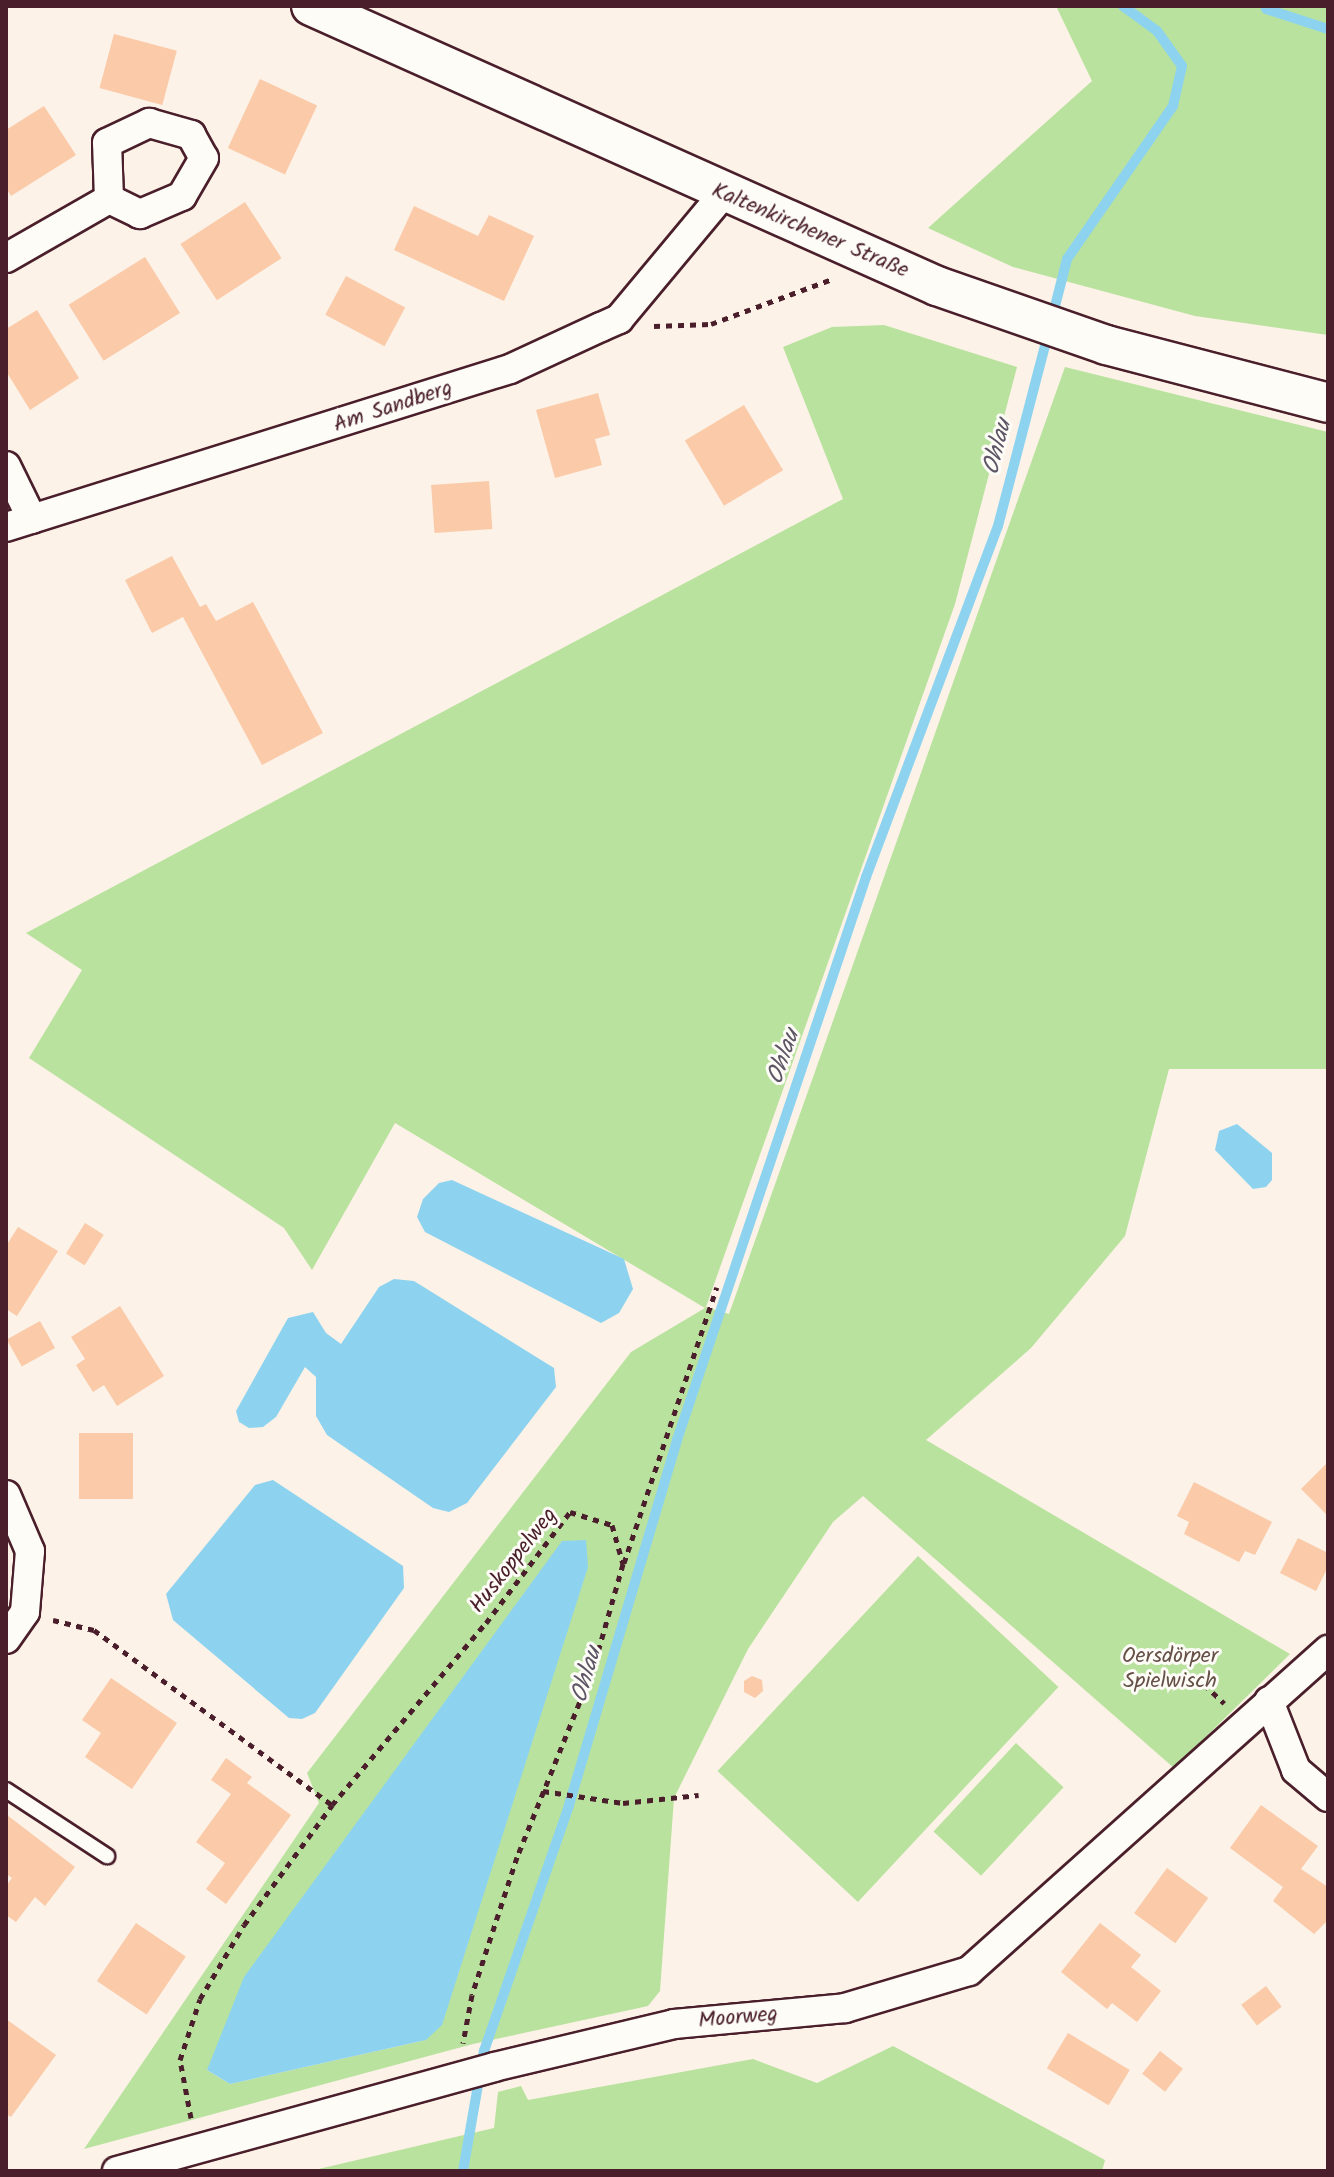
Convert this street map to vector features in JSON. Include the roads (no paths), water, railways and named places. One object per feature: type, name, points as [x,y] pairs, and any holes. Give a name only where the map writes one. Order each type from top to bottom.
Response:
[{"type":"main road","name":"Kaltenkirchener Straße","points":[[311,6],[723,194],[1019,317],[1106,345],[1328,403]]},
{"type":"street","name":"Am Sandberg","points":[[19,523],[510,369],[619,319],[723,194]]},
{"type":"street","points":[[6,258],[109,199]]},
{"type":"street","points":[[6,466],[19,523]]},
{"type":"street","points":[[6,1495],[30,1551],[25,1612],[6,1639]]},
{"type":"street","name":"Moorweg","points":[[117,2171],[462,2075],[674,2024],[845,2008],[969,1971],[1328,1650]]},
{"type":"street","points":[[1269,1701],[1296,1770],[1328,1797]]},
{"type":"lane","points":[[6,1790],[107,1856]]},
{"type":"water","points":[[1237,1124],[1272,1153],[1272,1180],[1266,1187],[1253,1189],[1215,1150],[1219,1131]]},
{"type":"water","points":[[452,1180],[624,1259],[633,1289],[619,1313],[601,1323],[425,1232],[417,1217],[423,1199],[439,1183]]},
{"type":"water","points":[[394,1279],[414,1281],[554,1368],[556,1387],[467,1503],[449,1512],[433,1508],[327,1435],[316,1416],[316,1377],[305,1367],[276,1417],[263,1427],[249,1428],[239,1422],[236,1411],[288,1318],[313,1312],[326,1333],[341,1344],[379,1287]]},
{"type":"water","points":[[273,1480],[403,1566],[404,1588],[315,1713],[302,1719],[289,1718],[173,1620],[166,1594],[255,1485]]},
{"type":"water","points":[[586,1540],[588,1567],[442,2025],[426,2040],[230,2084],[207,2070],[244,1977],[562,1541]]},
{"type":"waterway","name":"Ohlau","points":[[1052,318],[1067,259],[1173,106],[1182,66],[1157,31],[1123,6]]},
{"type":"waterway","points":[[1266,9],[1328,29]]},
{"type":"waterway","name":"Ohlau","points":[[463,2171],[484,2051],[569,1805],[677,1440],[866,877],[998,526],[1048,334]]},
{"type":"park label","name":"Oersdörper Spielwisch","points":[[1170,1668]]}]
